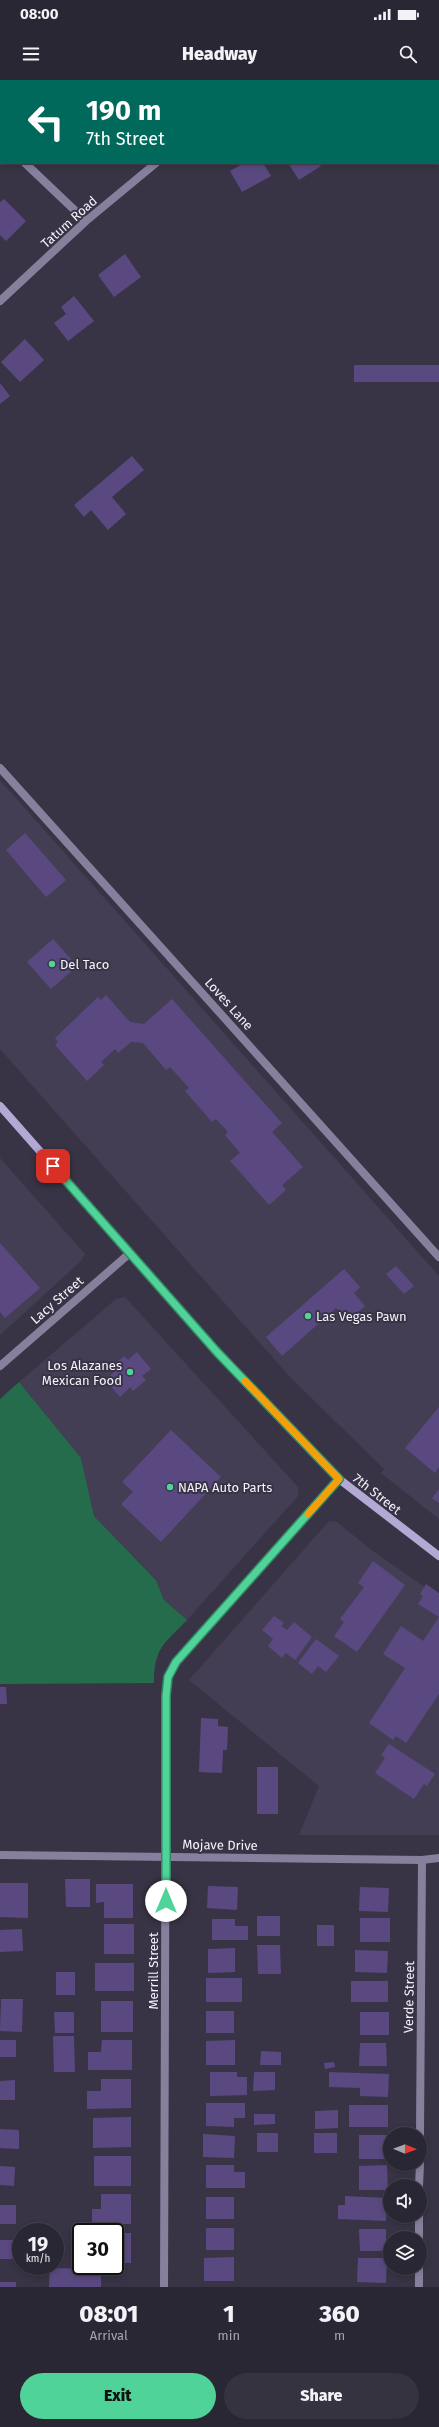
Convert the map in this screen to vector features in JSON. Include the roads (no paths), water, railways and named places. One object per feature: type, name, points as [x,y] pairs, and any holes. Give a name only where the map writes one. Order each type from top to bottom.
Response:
[{"type":"main road","name":"7th Street","points":[[0,1106],[217,1352],[339,1479],[439,1556]]},
{"type":"street","points":[[26,164],[86,221]]},
{"type":"street","name":"Tatum Road","points":[[0,301],[86,221],[155,164]]},
{"type":"street","name":"Loves Lane","points":[[0,768],[439,1257]]},
{"type":"street","name":"Lacy Street","points":[[0,1366],[130,1253]]},
{"type":"street","name":"Merrill Street","points":[[164,2287],[166,1696],[168,1677],[176,1662],[210,1621],[339,1479]]},
{"type":"street","name":"Mojave Drive","points":[[0,1855],[422,1860],[439,1858]]},
{"type":"street","name":"Verde Street","points":[[420,2127],[422,1860]]},
{"type":"street","points":[[418,2287],[419,2275]]},
{"type":"place","name":"Del Taco","points":[[52,964]]},
{"type":"place","name":"Las Vegas Pawn","points":[[308,1316]]},
{"type":"place","name":"Los Alazanes Mexican Food","points":[[130,1372]]},
{"type":"place","name":"NAPA Auto Parts","points":[[170,1487]]}]
